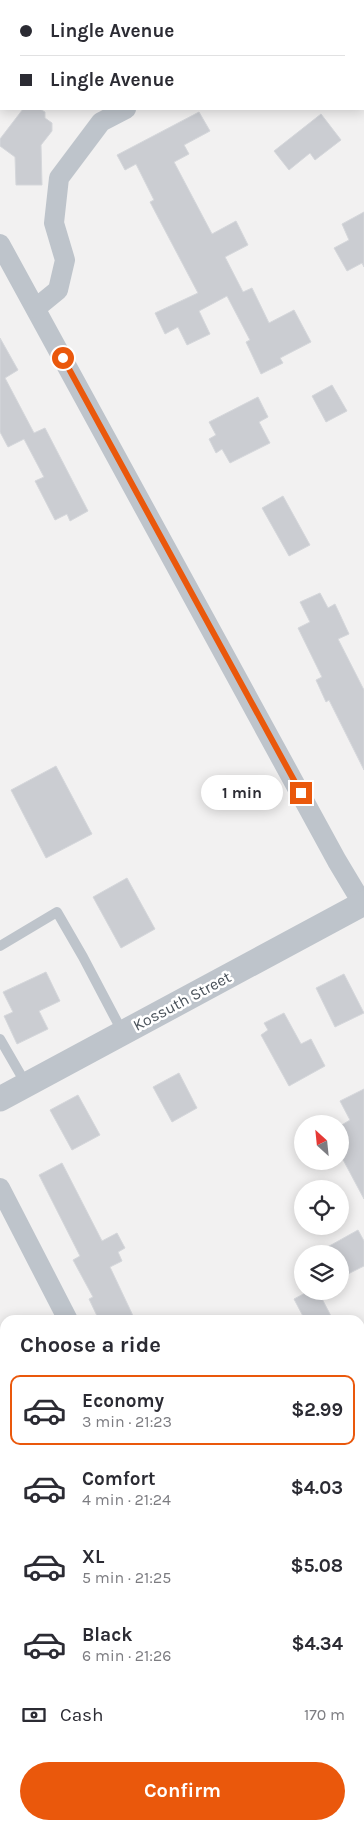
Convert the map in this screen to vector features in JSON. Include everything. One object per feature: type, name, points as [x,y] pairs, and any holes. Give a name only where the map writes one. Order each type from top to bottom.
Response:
[{"type":"street","points":[[36,308],[58,290],[65,260],[54,223],[59,178],[101,122],[124,110]]},
{"type":"street","points":[[0,244],[337,861],[364,904]]},
{"type":"street","name":"Kossuth Street","points":[[0,1099],[364,904]]},
{"type":"street","points":[[0,1188],[65,1315]]},
{"type":"lane","points":[[0,946],[57,912],[123,1033]]},
{"type":"lane","points":[[0,1039],[26,1085]]},
{"type":"building","points":[[22,110],[42,110],[45,112],[45,118],[52,123],[52,131],[41,145],[42,185],[16,185],[15,157],[0,146],[0,139]]},
{"type":"building","points":[[199,112],[210,131],[184,145],[189,154],[174,162],[212,234],[236,221],[248,245],[225,257],[243,292],[252,288],[269,323],[294,310],[311,342],[280,358],[283,363],[261,374],[246,342],[250,340],[227,296],[199,311],[210,334],[187,345],[178,327],[165,334],[155,313],[198,293],[150,202],[154,200],[136,164],[125,170],[117,155]]},
{"type":"building","points":[[321,114],[341,140],[315,160],[310,153],[289,170],[274,151]]},
{"type":"building","points":[[364,212],[364,267],[362,263],[347,271],[334,248],[349,240],[342,224]]},
{"type":"building","points":[[0,338],[18,370],[5,378],[34,433],[45,428],[88,511],[70,521],[67,514],[55,520],[35,481],[44,477],[24,439],[8,447],[0,432]]},
{"type":"building","points":[[332,385],[347,411],[326,422],[312,396]]},
{"type":"building","points":[[258,397],[268,417],[259,422],[270,443],[230,463],[222,449],[216,453],[209,439],[216,435],[209,422]]},
{"type":"building","points":[[283,496],[310,545],[289,556],[262,508]]},
{"type":"building","points":[[320,593],[328,608],[335,604],[349,634],[338,639],[364,690],[364,770],[329,700],[326,702],[316,680],[322,677],[298,628],[310,622],[300,602]]},
{"type":"building","points":[[56,766],[92,834],[46,858],[11,790]]},
{"type":"building","points":[[127,878],[155,929],[121,948],[93,897]]},
{"type":"building","points":[[46,972],[60,1001],[39,1011],[48,1029],[17,1044],[4,1016],[13,1012],[3,992]]},
{"type":"building","points":[[344,974],[364,1013],[335,1027],[316,988]]},
{"type":"building","points":[[284,1013],[301,1044],[311,1039],[325,1066],[289,1086],[261,1035],[268,1030],[264,1023]]},
{"type":"building","points":[[179,1073],[197,1108],[172,1122],[153,1087]]},
{"type":"building","points":[[364,1089],[364,1199],[349,1170],[350,1120],[340,1101]]},
{"type":"building","points":[[78,1095],[100,1135],[72,1150],[50,1110]]},
{"type":"building","points":[[62,1163],[102,1241],[117,1233],[125,1248],[118,1252],[122,1261],[110,1267],[133,1315],[97,1315],[89,1299],[93,1297],[73,1260],[80,1256],[39,1175]]},
{"type":"building","points":[[358,1230],[364,1241],[364,1266],[349,1274],[349,1245],[331,1245]]},
{"type":"building","points":[[295,1300],[323,1300],[330,1315],[302,1315]]},
{"type":"route","points":[[63,358],[301,793]]}]
